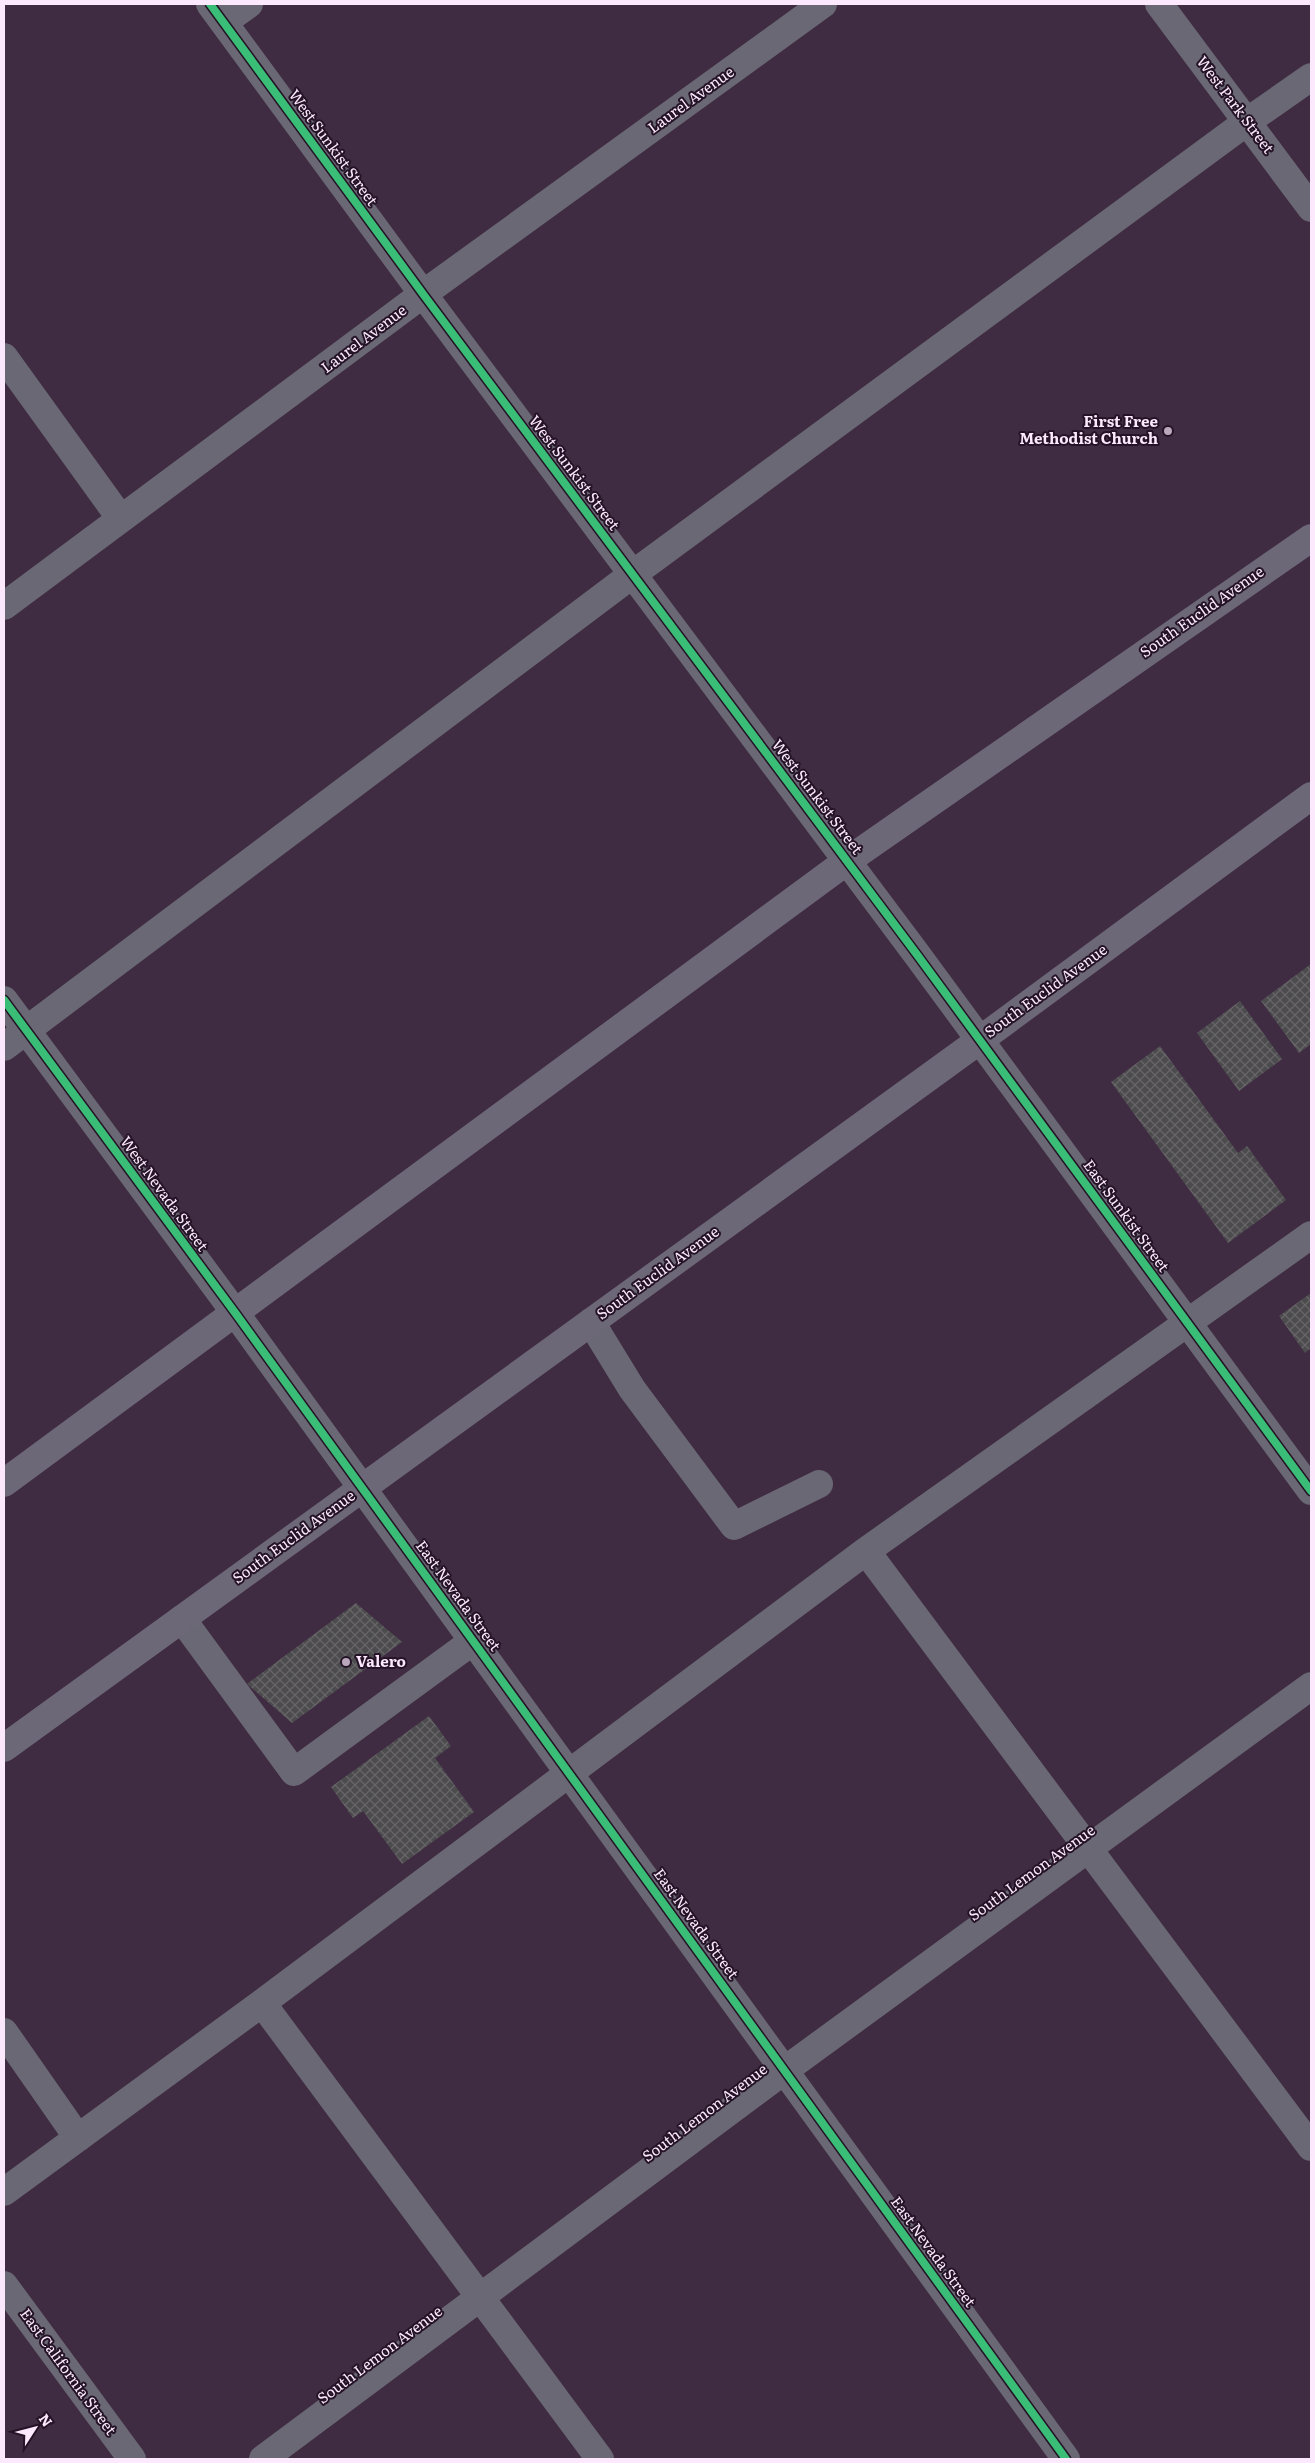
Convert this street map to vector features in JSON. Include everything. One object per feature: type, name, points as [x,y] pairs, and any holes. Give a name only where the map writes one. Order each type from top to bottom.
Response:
[{"type":"main road","name":"South Euclid Avenue","points":[[4,1483],[848,862],[1311,538]]},
{"type":"main road","name":"South Euclid Avenue","points":[[4,1748],[980,1040],[1311,796]]},
{"type":"street","points":[[217,13],[249,4]]},
{"type":"street","name":"Laurel Avenue","points":[[4,606],[423,294],[823,4]]},
{"type":"street","name":"West Park Street","points":[[1159,4],[1311,208]]},
{"type":"street","name":"West Sunkist Street","points":[[217,13],[423,294],[918,956]]},
{"type":"street","points":[[4,1046],[632,574],[1248,121],[1311,77]]},
{"type":"street","points":[[4,357],[122,519]]},
{"type":"street","name":"East Sunkist Street","points":[[918,956],[1311,1491]]},
{"type":"street","name":"West Nevada Street","points":[[4,1000],[302,1405]]},
{"type":"street","points":[[4,2192],[262,2003],[866,1551],[1188,1325],[1311,1235]]},
{"type":"street","points":[[591,1322],[632,1389],[734,1526],[819,1484]]},
{"type":"street","name":"East Nevada Street","points":[[302,1405],[1066,2459]]},
{"type":"street","points":[[866,1551],[1311,2147]]},
{"type":"street","points":[[182,1619],[294,1772],[473,1641]]},
{"type":"street","name":"South Lemon Avenue","points":[[263,2459],[785,2070],[1311,1686]]},
{"type":"street","points":[[262,2003],[600,2459]]},
{"type":"street","points":[[4,2032],[78,2138]]},
{"type":"street","name":"East California Street","points":[[4,2285],[132,2459]]},
{"type":"building","points":[[1311,964],[1311,1044],[1299,1053],[1261,1001]]},
{"type":"building","points":[[1240,1001],[1282,1059],[1239,1091],[1197,1033]]},
{"type":"building","points":[[1160,1046],[1238,1153],[1247,1146],[1286,1200],[1228,1243],[1111,1082]]},
{"type":"building","points":[[1311,1293],[1311,1348],[1305,1353],[1279,1316]]},
{"type":"building","points":[[356,1603],[402,1642],[292,1723],[247,1684]]},
{"type":"building","points":[[429,1716],[451,1746],[435,1758],[474,1812],[402,1864],[363,1811],[353,1818],[331,1787]]},
{"type":"cycle path","points":[[210,4],[423,294],[918,956],[1311,1491]]},
{"type":"cycle path","points":[[4,1000],[236,1314],[1066,2459]]},
{"type":"place","name":"First Free Methodist Church","points":[[1168,431]]},
{"type":"place","name":"Valero","points":[[346,1662]]}]
